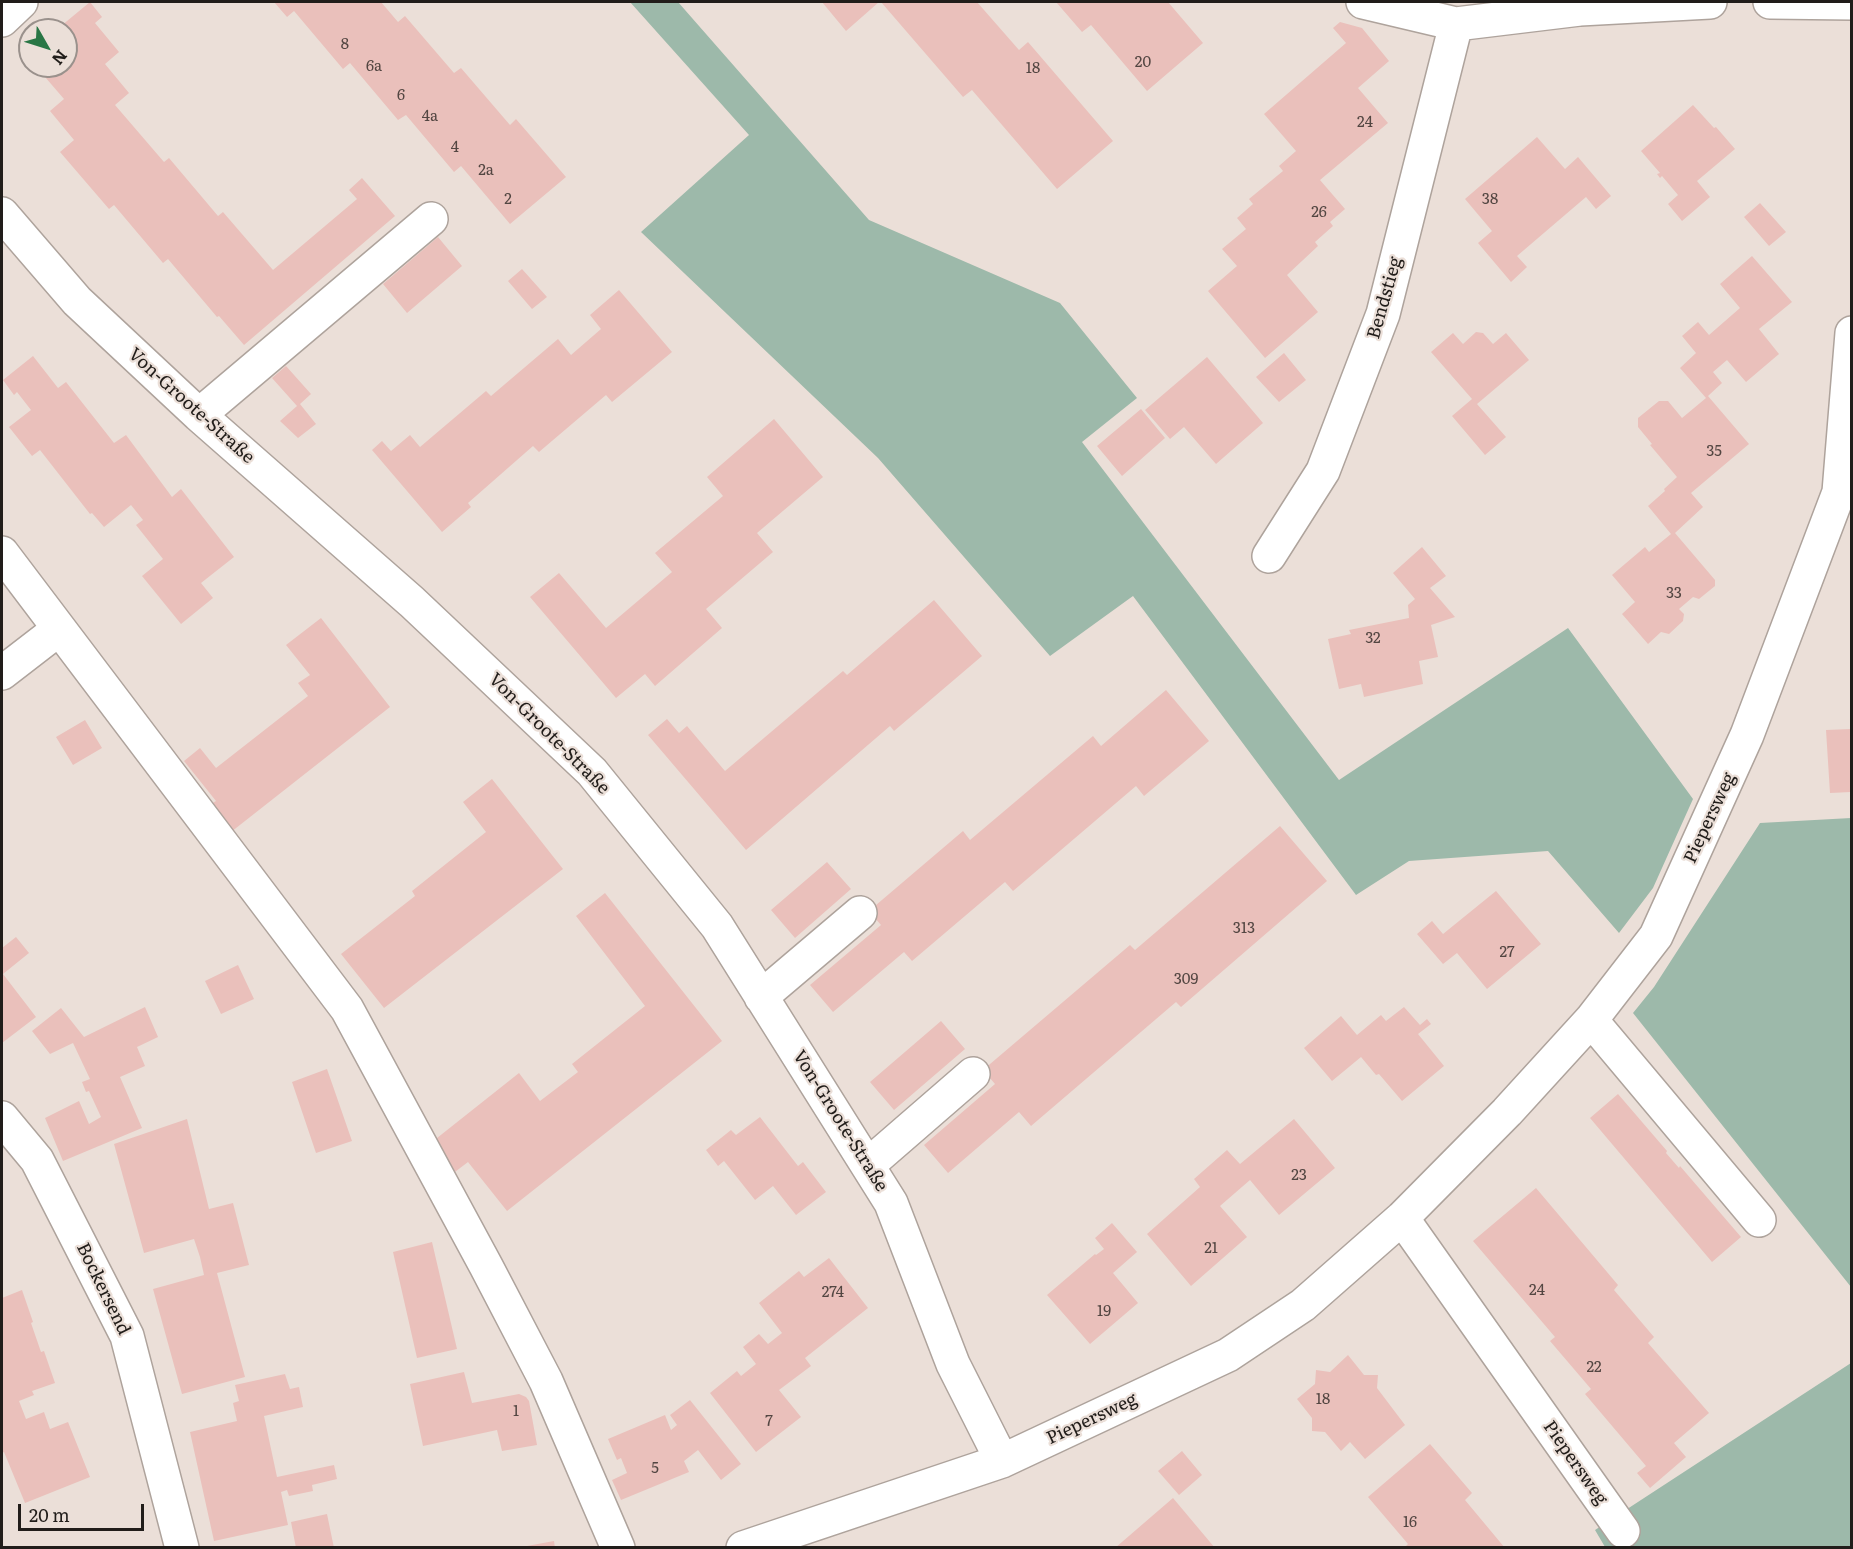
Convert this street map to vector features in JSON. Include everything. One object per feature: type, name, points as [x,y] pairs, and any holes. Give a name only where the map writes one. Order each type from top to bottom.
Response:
[{"type":"street","points":[[2,20],[21,2]]},
{"type":"street","points":[[1363,2],[1456,24],[1580,9],[1710,2]]},
{"type":"street","points":[[1770,2],[1851,3]]},
{"type":"street","name":"Bendstieg","points":[[1269,556],[1323,471],[1383,314],[1456,24]]},
{"type":"street","name":"Von-Groote-Straße","points":[[2,214],[77,301],[199,415],[412,602],[592,772],[717,926],[891,1203],[953,1364],[1002,1461]]},
{"type":"street","points":[[199,415],[431,219]]},
{"type":"street","name":"Piepersweg","points":[[743,1548],[1002,1461],[1228,1355],[1303,1305],[1402,1218],[1506,1113],[1591,1020],[1656,936],[1760,702],[1839,492],[1851,333]]},
{"type":"street","points":[[2,553],[347,1009],[546,1381],[618,1548]]},
{"type":"street","points":[[2,673],[59,629]]},
{"type":"street","points":[[761,997],[860,913]]},
{"type":"street","points":[[1591,1020],[1759,1220]]},
{"type":"street","points":[[868,1165],[972,1074]]},
{"type":"street","name":"Bockersend","points":[[2,1118],[37,1160],[127,1336],[182,1548]]},
{"type":"street","name":"Piepersweg","points":[[1402,1218],[1623,1531]]},
{"type":"green space","points":[[630,2],[678,2],[869,220],[1060,303],[1137,398],[1082,442],[1339,780],[1568,628],[1693,799],[1653,888],[1619,933],[1548,851],[1409,861],[1356,895],[1133,596],[1050,656],[878,458],[641,232],[749,135]]},
{"type":"green space","points":[[1852,818],[1851,1287],[1633,1013],[1654,987],[1760,823]]},
{"type":"green space","points":[[1851,1363],[1851,1547],[1605,1547],[1595,1530]]},
{"type":"building","points":[[90,2],[102,17],[95,23],[119,52],[105,64],[129,93],[115,105],[164,162],[169,158],[218,216],[223,212],[273,270],[357,199],[349,190],[362,178],[395,216],[244,345],[168,259],[163,263],[114,205],[109,209],[60,152],[74,140],[50,111],[64,99],[46,78],[78,78],[78,18],[71,18]]},
{"type":"building","points":[[274,2],[381,2],[398,22],[405,16],[454,73],[461,68],[510,125],[516,119],[566,177],[510,224],[461,166],[454,172],[406,115],[398,120],[350,63],[343,69],[294,11],[287,17]]},
{"type":"building","points":[[822,2],[879,2],[846,31]]},
{"type":"building","points":[[881,2],[977,2],[1019,50],[1028,42],[1113,141],[1057,189],[972,90],[963,97]]},
{"type":"building","points":[[1056,2],[1168,2],[1203,43],[1147,91],[1091,25],[1082,32]]},
{"type":"building","points":[[1340,22],[1362,28],[1389,61],[1358,88],[1388,123],[1320,180],[1345,209],[1330,222],[1333,226],[1315,242],[1318,246],[1287,275],[1318,312],[1265,358],[1208,291],[1237,266],[1222,249],[1246,229],[1237,218],[1253,204],[1249,199],[1283,171],[1279,166],[1296,151],[1264,114],[1346,43],[1333,28]]},
{"type":"building","points":[[1693,105],[1735,149],[1697,181],[1710,197],[1682,221],[1668,204],[1678,195],[1662,176],[1660,178],[1657,174],[1660,173],[1641,151]]},
{"type":"building","points":[[1537,137],[1565,169],[1578,157],[1611,196],[1596,209],[1586,197],[1517,256],[1527,267],[1511,282],[1478,243],[1492,231],[1465,199]]},
{"type":"building","points":[[1760,203],[1786,232],[1769,246],[1744,217]]},
{"type":"building","points":[[438,237],[462,266],[407,313],[383,284]]},
{"type":"building","points":[[1752,256],[1792,302],[1759,329],[1779,354],[1746,382],[1727,360],[1713,372],[1722,383],[1708,396],[1749,444],[1691,493],[1703,507],[1675,533],[1715,580],[1715,586],[1699,599],[1693,597],[1679,609],[1684,614],[1683,621],[1669,634],[1661,632],[1648,644],[1622,614],[1635,602],[1612,575],[1645,547],[1649,552],[1671,534],[1648,506],[1677,477],[1638,427],[1638,418],[1659,401],[1668,401],[1682,418],[1706,398],[1680,368],[1696,353],[1682,336],[1698,322],[1709,335],[1740,308],[1720,284]]},
{"type":"building","points":[[522,269],[547,297],[532,309],[508,281]]},
{"type":"building","points":[[619,290],[672,352],[612,402],[606,395],[539,452],[533,446],[468,503],[471,507],[442,532],[372,450],[382,441],[391,451],[410,435],[420,447],[486,391],[491,396],[558,339],[571,355],[601,329],[590,315]]},
{"type":"building","points":[[1476,332],[1483,333],[1493,344],[1506,333],[1529,360],[1477,404],[1506,437],[1485,455],[1452,416],[1472,399],[1431,352],[1453,333],[1463,344]]},
{"type":"building","points":[[1284,353],[1306,380],[1279,402],[1256,377]]},
{"type":"building","points":[[33,356],[58,388],[66,382],[114,443],[126,435],[172,497],[181,489],[234,557],[201,583],[213,598],[181,624],[142,576],[163,559],[136,525],[143,520],[131,505],[104,527],[92,513],[90,514],[40,450],[32,456],[9,427],[31,410],[17,392],[14,395],[3,380]]},
{"type":"building","points":[[1207,357],[1263,423],[1216,464],[1184,427],[1170,439],[1145,410]]},
{"type":"building","points":[[286,366],[311,394],[300,404],[316,424],[298,438],[280,421],[297,406],[272,378]]},
{"type":"building","points":[[1141,409],[1165,438],[1122,476],[1097,446]]},
{"type":"building","points":[[774,419],[823,477],[757,533],[773,552],[706,609],[722,628],[655,686],[645,674],[616,698],[530,597],[559,573],[606,628],[672,572],[655,553],[723,496],[707,477]]},
{"type":"building","points":[[1422,547],[1446,576],[1430,588],[1455,617],[1431,625],[1438,657],[1419,661],[1423,684],[1364,697],[1361,684],[1339,689],[1328,639],[1351,634],[1349,630],[1409,618],[1408,605],[1415,599],[1393,573]]},
{"type":"building","points":[[934,600],[982,656],[894,731],[890,726],[746,850],[648,735],[667,719],[679,733],[687,726],[725,771],[843,671],[847,675]]},
{"type":"building","points":[[321,618],[390,707],[231,832],[211,804],[216,801],[184,761],[200,748],[216,768],[308,696],[298,683],[310,675],[286,645]]},
{"type":"building","points":[[1166,690],[1209,741],[1144,796],[1136,786],[1013,891],[1005,882],[912,961],[904,952],[833,1012],[810,985],[881,925],[869,911],[963,831],[970,840],[1093,736],[1101,746]]},
{"type":"building","points":[[85,720],[102,748],[73,765],[56,737]]},
{"type":"building","points":[[1851,729],[1851,792],[1830,793],[1826,730]]},
{"type":"building","points":[[492,779],[563,869],[384,1008],[341,954],[415,896],[412,891],[486,832],[463,802]]},
{"type":"building","points":[[1280,826],[1327,881],[1181,1007],[1176,1002],[1031,1126],[1019,1112],[948,1173],[924,1145],[995,1084],[983,1070],[1130,945],[1135,950]]},
{"type":"building","points":[[827,862],[851,889],[795,938],[771,910]]},
{"type":"building","points":[[1496,891],[1541,944],[1487,989],[1457,953],[1443,964],[1417,934],[1432,921],[1443,934]]},
{"type":"building","points":[[605,893],[722,1041],[507,1211],[468,1162],[451,1175],[432,1142],[519,1073],[540,1101],[578,1072],[572,1064],[645,1006],[576,916]]},
{"type":"building","points":[[16,937],[29,953],[3,974],[36,1017],[2,1043],[2,948]]},
{"type":"building","points":[[238,965],[254,999],[221,1014],[205,981]]},
{"type":"building","points":[[145,1007],[158,1037],[137,1047],[145,1066],[120,1077],[142,1128],[63,1161],[45,1118],[79,1101],[89,1124],[101,1117],[89,1091],[86,1092],[82,1082],[90,1079],[73,1043],[50,1054],[32,1031],[61,1008],[84,1037]]},
{"type":"building","points":[[1404,1007],[1420,1025],[1427,1019],[1431,1024],[1418,1034],[1444,1066],[1402,1101],[1361,1057],[1332,1081],[1304,1048],[1341,1016],[1357,1035],[1381,1015],[1386,1021]]},
{"type":"building","points":[[941,1021],[965,1049],[894,1110],[870,1082]]},
{"type":"building","points":[[327,1069],[352,1141],[316,1153],[292,1082]]},
{"type":"building","points":[[1618,1094],[1667,1151],[1666,1153],[1741,1237],[1712,1262],[1590,1118]]},
{"type":"building","points":[[760,1117],[798,1166],[803,1162],[826,1192],[796,1215],[773,1186],[755,1200],[724,1161],[718,1166],[706,1150],[731,1130],[736,1135]]},
{"type":"building","points":[[187,1119],[209,1209],[233,1203],[249,1265],[217,1273],[245,1377],[182,1394],[153,1289],[204,1275],[200,1257],[194,1239],[144,1253],[114,1144]]},
{"type":"building","points":[[1294,1119],[1335,1168],[1279,1215],[1250,1180],[1220,1206],[1247,1237],[1191,1286],[1147,1234],[1200,1187],[1194,1179],[1227,1150],[1240,1164]]},
{"type":"building","points":[[1536,1188],[1618,1285],[1614,1290],[1654,1337],[1648,1343],[1709,1413],[1674,1443],[1686,1457],[1650,1488],[1637,1473],[1646,1466],[1585,1394],[1591,1389],[1550,1341],[1555,1337],[1473,1241]]},
{"type":"building","points":[[1112,1223],[1137,1252],[1113,1273],[1138,1303],[1090,1344],[1047,1295],[1104,1249],[1095,1238]]},
{"type":"building","points":[[432,1242],[457,1349],[417,1358],[393,1252]]},
{"type":"building","points":[[829,1258],[868,1308],[805,1358],[811,1366],[779,1390],[801,1417],[756,1452],[710,1393],[737,1371],[741,1376],[756,1364],[743,1347],[759,1334],[768,1344],[782,1333],[759,1303],[799,1271],[804,1277]]},
{"type":"building","points":[[22,1290],[41,1352],[44,1351],[55,1383],[32,1391],[34,1395],[19,1401],[26,1419],[44,1412],[50,1429],[68,1422],[90,1477],[25,1503],[4,1452],[2,1453],[2,1298]]},
{"type":"building","points":[[1348,1355],[1364,1375],[1378,1375],[1377,1388],[1405,1425],[1365,1459],[1350,1442],[1341,1451],[1325,1432],[1312,1431],[1312,1418],[1297,1399],[1315,1384],[1316,1370],[1330,1372]]},
{"type":"building","points":[[464,1372],[472,1403],[519,1394],[526,1397],[529,1401],[537,1445],[502,1451],[497,1430],[423,1446],[410,1384]]},
{"type":"building","points":[[285,1374],[290,1389],[299,1387],[303,1407],[264,1416],[277,1477],[334,1465],[337,1479],[312,1485],[313,1491],[289,1496],[287,1490],[281,1492],[288,1525],[214,1541],[190,1432],[237,1421],[233,1403],[239,1401],[235,1385]]},
{"type":"building","points":[[690,1400],[741,1464],[721,1480],[698,1450],[684,1461],[689,1472],[621,1500],[612,1480],[627,1473],[621,1458],[617,1460],[608,1439],[665,1415],[671,1430],[677,1425],[670,1415]]},
{"type":"building","points":[[1430,1444],[1472,1493],[1465,1500],[1505,1548],[1404,1548],[1408,1544],[1368,1497]]},
{"type":"building","points":[[1182,1451],[1202,1475],[1179,1495],[1158,1471]]},
{"type":"building","points":[[1173,1498],[1215,1548],[1115,1548]]},
{"type":"building","points":[[327,1514],[334,1548],[296,1548],[291,1522]]},
{"type":"building","points":[[554,1541],[555,1548],[527,1548],[527,1546]]}]
